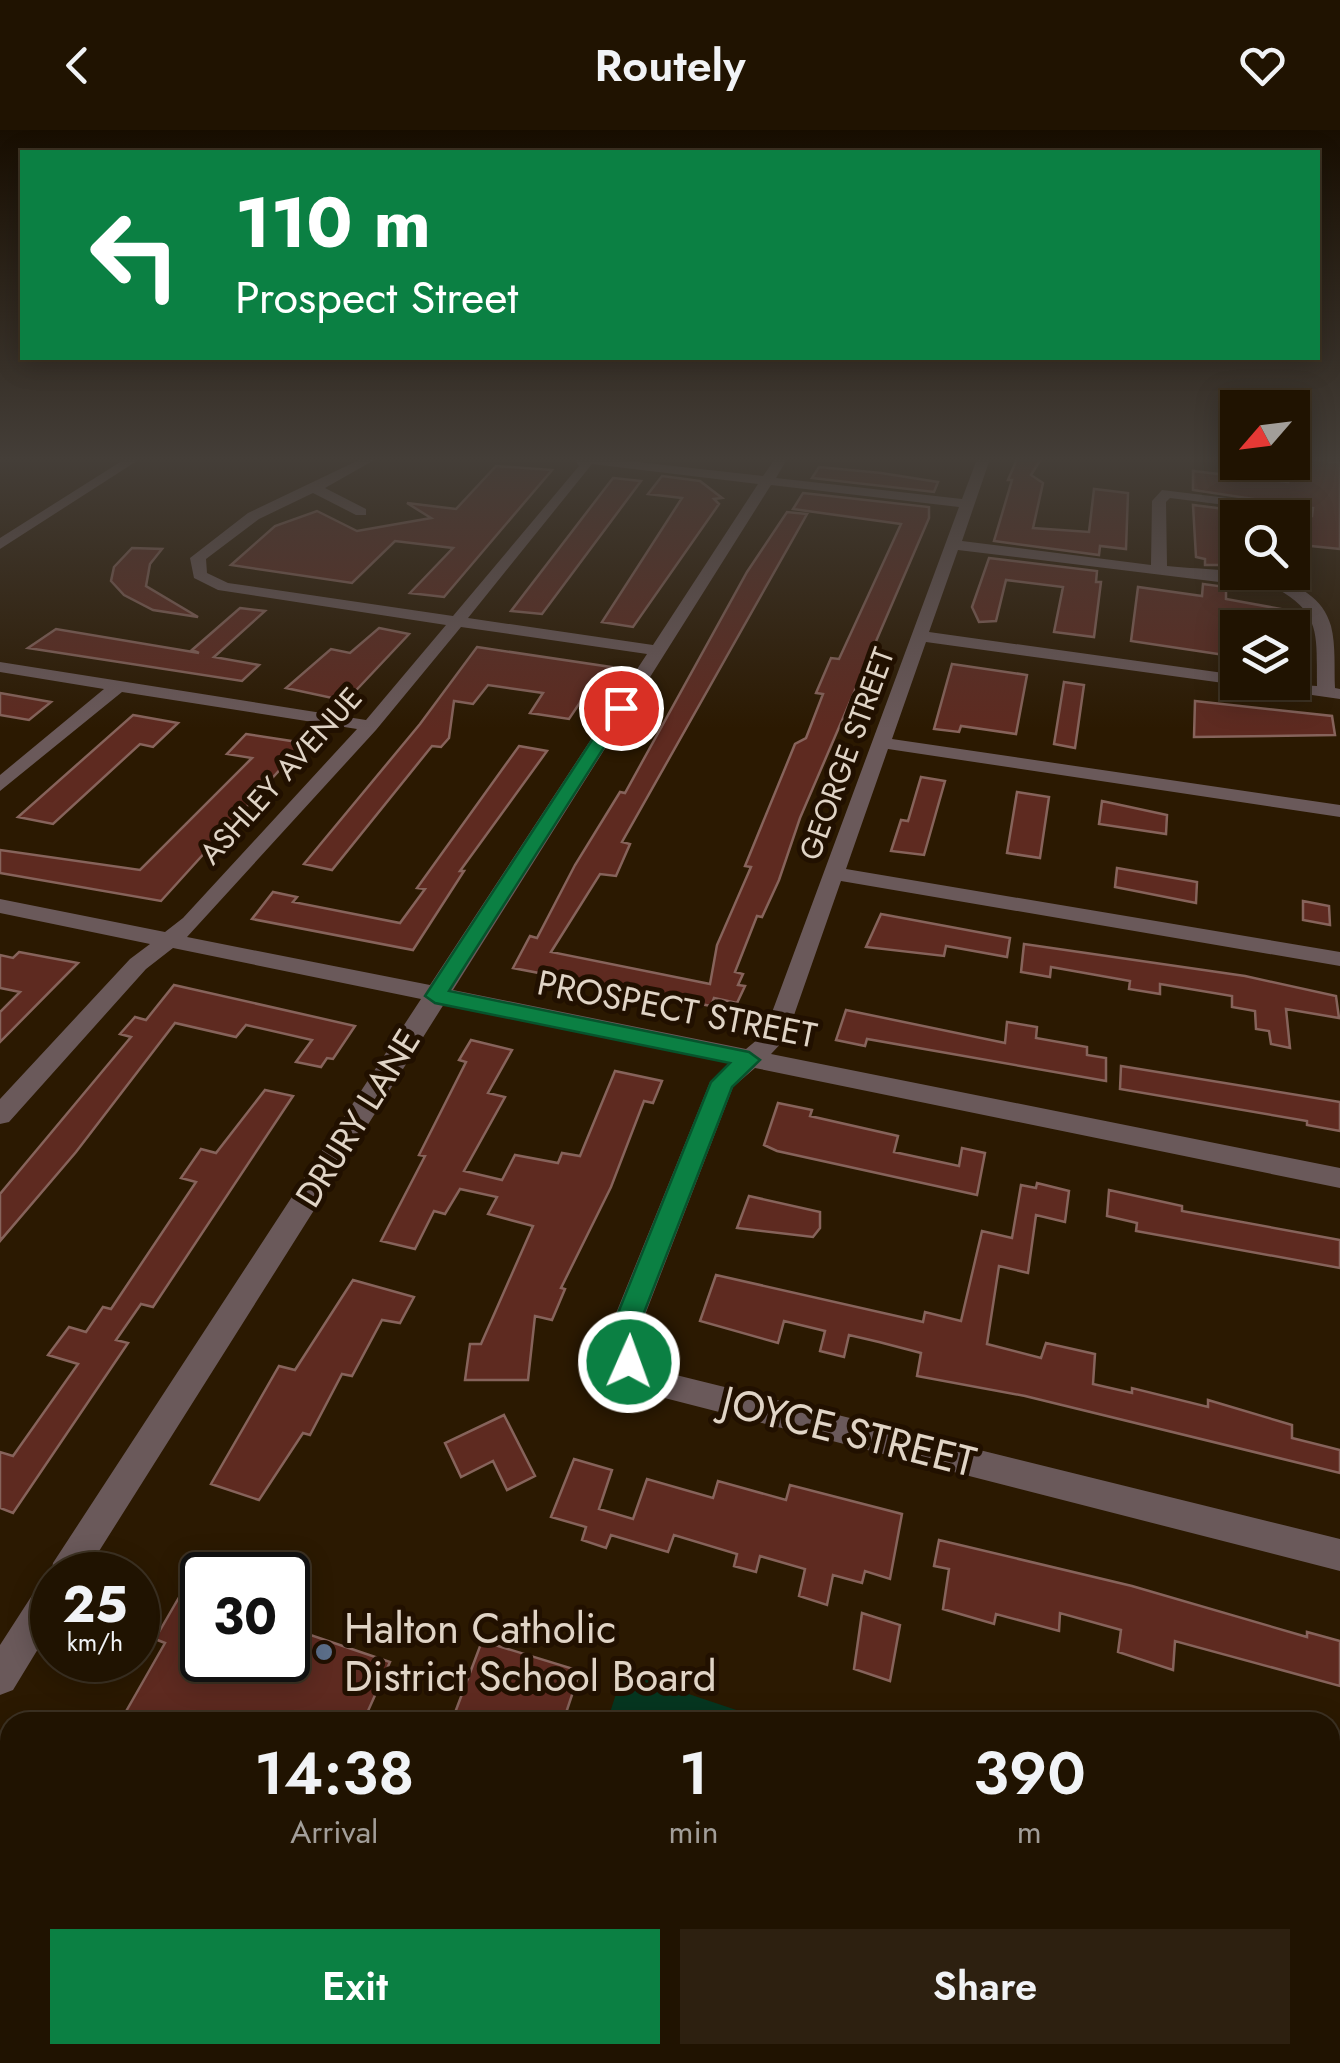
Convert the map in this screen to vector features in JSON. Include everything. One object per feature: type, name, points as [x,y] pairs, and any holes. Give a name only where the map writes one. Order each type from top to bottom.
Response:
[{"type":"street","points":[[209,549],[198,558],[199,575],[224,587],[658,651]]},
{"type":"street","name":"ASHLEY AVENUE","points":[[0,1115],[138,964],[192,923],[370,726],[519,549]]},
{"type":"street","name":"DRURY LANE","points":[[80,1552],[723,549]]},
{"type":"street","name":"GEORGE STREET","points":[[749,1060],[774,1038],[954,549]]},
{"type":"street","points":[[990,549],[1281,586],[1314,603],[1322,616],[1333,693]]},
{"type":"street","points":[[1160,549],[1160,570]]},
{"type":"street","points":[[922,636],[1220,677]]},
{"type":"street","points":[[0,667],[370,726]]},
{"type":"street","points":[[0,784],[118,686]]},
{"type":"street","points":[[883,743],[1340,811]]},
{"type":"street","points":[[834,874],[1340,959]]},
{"type":"street","name":"PROSPECT STREET","points":[[0,906],[1340,1178]]},
{"type":"street","name":"JOYCE STREET","points":[[749,1060],[722,1082],[694,1152],[625,1328],[629,1362],[660,1384],[1340,1555]]},
{"type":"street","points":[[0,1677],[30,1630]]},
{"type":"green space","points":[[623,1672],[742,1712],[610,1712]]},
{"type":"building","points":[[131,549],[162,549],[150,564],[146,586],[198,617],[153,610],[124,595],[111,581],[114,567]]},
{"type":"building","points":[[249,549],[387,549],[352,583],[231,565]]},
{"type":"building","points":[[452,549],[485,549],[444,597],[410,593]]},
{"type":"building","points":[[558,549],[590,549],[542,614],[511,611]]},
{"type":"building","points":[[649,549],[687,549],[633,627],[602,622]]},
{"type":"building","points":[[762,549],[787,549],[622,842],[630,844],[616,876],[600,874],[551,952],[710,984],[717,945],[751,867],[745,866],[795,744],[806,738],[823,694],[816,693],[831,658],[839,659],[889,549],[916,549],[800,818],[779,880],[762,917],[757,916],[735,972],[743,974],[738,985],[745,986],[737,1003],[714,998],[711,1006],[513,968],[530,936],[537,938],[575,865],[620,792],[625,793],[747,572]]},
{"type":"building","points":[[1056,549],[1100,549],[1099,555]]},
{"type":"building","points":[[1196,549],[1220,549],[1220,565],[1205,565],[1205,559],[1196,557]]},
{"type":"building","points":[[989,558],[1097,571],[1096,582],[1101,582],[1094,637],[1054,632],[1063,587],[1006,580],[996,621],[979,622],[972,607]]},
{"type":"building","points":[[1203,584],[1220,586],[1220,590],[1226,590],[1226,599],[1281,610],[1220,610],[1220,654],[1131,641],[1138,587],[1202,596]]},
{"type":"building","points":[[240,608],[265,611],[214,657],[259,665],[242,681],[28,648],[56,629],[199,653],[192,650]]},
{"type":"building","points":[[379,628],[409,634],[346,701],[286,688],[331,649],[350,653]]},
{"type":"building","points":[[477,647],[611,667],[599,684],[593,683],[569,719],[530,713],[543,693],[488,685],[473,704],[454,701],[449,738],[441,747],[432,746],[332,870],[304,864],[420,724]]},
{"type":"building","points":[[952,664],[1027,675],[1016,734],[961,726],[959,732],[934,729]]},
{"type":"building","points":[[1064,682],[1084,685],[1075,748],[1054,744]]},
{"type":"building","points":[[0,693],[51,702],[29,720],[0,715]]},
{"type":"building","points":[[1195,701],[1332,716],[1335,735],[1194,737]]},
{"type":"building","points":[[133,715],[178,723],[153,747],[140,744],[53,824],[18,817]]},
{"type":"building","points":[[246,734],[304,743],[161,901],[0,873],[0,850],[140,870],[252,758],[227,754]]},
{"type":"building","points":[[519,746],[547,751],[460,871],[464,871],[413,950],[252,919],[273,892],[297,897],[293,902],[400,923],[425,889],[417,888]]},
{"type":"building","points":[[921,777],[945,781],[924,855],[891,851],[901,820],[908,821]]},
{"type":"building","points":[[1017,792],[1049,797],[1040,858],[1007,853]]},
{"type":"building","points":[[1102,801],[1167,815],[1166,834],[1099,824]]},
{"type":"building","points":[[1117,868],[1197,882],[1196,903],[1115,887]]},
{"type":"building","points":[[1303,901],[1329,906],[1330,925],[1303,920]]},
{"type":"building","points":[[881,914],[1010,938],[1007,957],[946,946],[944,956],[866,947]]},
{"type":"building","points":[[1024,944],[1245,976],[1336,996],[1339,1018],[1286,1009],[1290,1048],[1271,1044],[1269,1031],[1256,1029],[1255,1011],[1232,1007],[1232,996],[1160,984],[1160,994],[1129,989],[1130,981],[1051,967],[1050,977],[1021,972]]},
{"type":"building","points":[[19,952],[78,963],[0,1042],[0,1012],[20,992],[0,988],[0,955],[13,958]]},
{"type":"building","points":[[174,985],[355,1026],[333,1059],[327,1058],[321,1067],[296,1062],[312,1040],[246,1025],[236,1037],[175,1023],[76,1152],[0,1241],[0,1194],[131,1037],[120,1034],[135,1017],[146,1020]]},
{"type":"building","points":[[846,1010],[1005,1043],[1007,1022],[1037,1027],[1036,1038],[1087,1047],[1087,1055],[1106,1058],[1106,1081],[867,1039],[865,1046],[836,1040]]},
{"type":"building","points":[[471,1040],[512,1050],[488,1093],[505,1097],[464,1171],[502,1180],[515,1155],[558,1163],[562,1153],[580,1156],[615,1071],[662,1081],[653,1103],[644,1101],[611,1187],[561,1288],[565,1289],[552,1320],[535,1316],[528,1380],[465,1380],[470,1344],[481,1344],[533,1226],[488,1214],[497,1197],[460,1189],[445,1214],[434,1211],[415,1249],[381,1241],[425,1156],[419,1155],[466,1062],[459,1060]]},
{"type":"building","points":[[1121,1066],[1340,1102],[1340,1131],[1307,1125],[1307,1121],[1120,1089]]},
{"type":"building","points":[[265,1090],[293,1096],[153,1307],[141,1304],[116,1340],[128,1343],[13,1513],[0,1508],[0,1452],[13,1456],[78,1364],[48,1355],[69,1327],[86,1332],[103,1307],[111,1309],[196,1182],[181,1178],[201,1149],[216,1153]]},
{"type":"building","points":[[778,1103],[812,1110],[810,1116],[898,1136],[894,1152],[959,1166],[962,1148],[985,1153],[977,1195],[764,1145]]},
{"type":"building","points":[[1037,1183],[1069,1191],[1065,1222],[1036,1215],[1028,1273],[999,1266],[987,1344],[1041,1358],[1046,1343],[1095,1354],[1093,1384],[1132,1393],[1132,1388],[1208,1407],[1208,1400],[1292,1425],[1292,1438],[1340,1450],[1340,1473],[1025,1396],[917,1376],[921,1353],[879,1342],[849,1335],[844,1357],[820,1351],[825,1331],[784,1321],[778,1343],[700,1321],[716,1275],[923,1322],[925,1312],[961,1321],[982,1231],[1012,1238],[1021,1185],[1036,1188]]},
{"type":"building","points":[[1109,1190],[1182,1206],[1182,1211],[1340,1240],[1340,1268],[1136,1231],[1137,1223],[1107,1216]]},
{"type":"building","points":[[749,1196],[820,1212],[820,1228],[813,1237],[737,1228]]},
{"type":"building","points":[[353,1280],[414,1297],[400,1323],[382,1320],[352,1376],[342,1374],[310,1435],[303,1433],[259,1500],[211,1484],[279,1366],[295,1370]]},
{"type":"building","points":[[504,1415],[535,1476],[507,1490],[493,1461],[461,1477],[445,1443]]},
{"type":"building","points":[[574,1459],[612,1470],[599,1509],[633,1519],[647,1479],[713,1498],[718,1481],[786,1500],[790,1485],[902,1514],[890,1579],[865,1571],[862,1583],[833,1575],[827,1605],[799,1596],[805,1569],[760,1556],[756,1572],[734,1566],[737,1554],[674,1535],[668,1552],[611,1535],[606,1548],[582,1540],[586,1527],[551,1517]]},
{"type":"building","points":[[939,1540],[1132,1586],[1307,1637],[1307,1632],[1340,1641],[1340,1686],[1175,1641],[1173,1670],[1118,1652],[1121,1630],[1060,1613],[1059,1631],[996,1614],[994,1624],[943,1609],[949,1569],[934,1566]]},
{"type":"building","points":[[180,1596],[180,1682],[310,1682],[310,1635],[390,1662],[368,1712],[126,1712],[143,1682],[160,1682],[160,1652],[165,1643],[160,1641],[160,1630]]},
{"type":"building","points":[[862,1613],[900,1625],[890,1681],[854,1669]]},
{"type":"building","points":[[482,1641],[580,1671],[566,1712],[455,1712]]},
{"type":"place","name":"Halton Catholic District School Board","points":[[324,1652]]},
{"type":"route","points":[[621,708],[435,996],[749,1060],[722,1082],[694,1152],[625,1328],[629,1362]]}]
